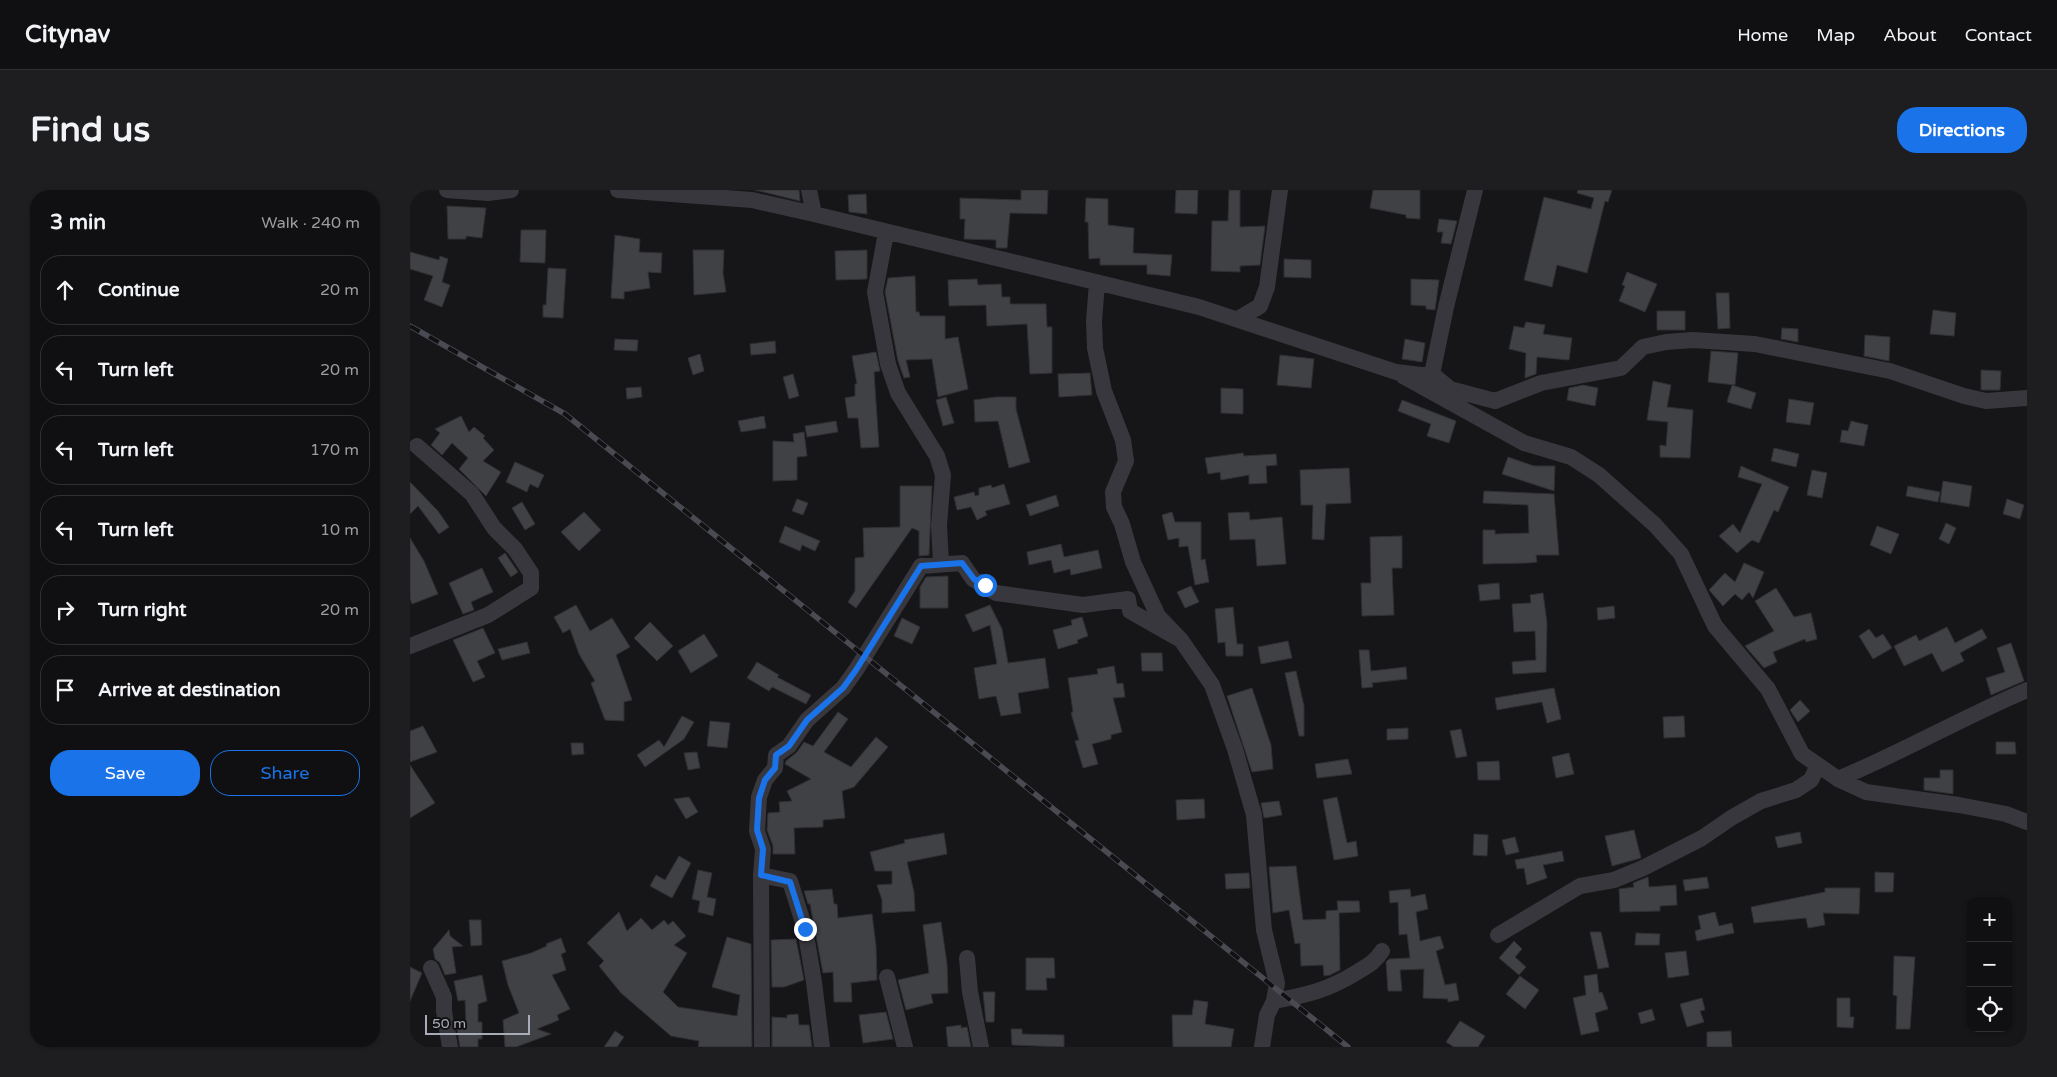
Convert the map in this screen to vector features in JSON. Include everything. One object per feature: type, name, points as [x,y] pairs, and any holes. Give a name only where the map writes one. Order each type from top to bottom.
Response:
[{"type":"street","points":[[447,190],[488,194],[511,190]]},
{"type":"street","points":[[618,190],[752,200],[814,214],[886,233],[1198,307],[1396,372],[1524,443],[1571,457],[1599,476],[1654,525],[1681,554],[1715,626],[1768,689],[1802,754],[1838,779],[1866,792],[1959,805],[2006,814],[2027,822]]},
{"type":"street","points":[[809,190],[814,214]]},
{"type":"street","points":[[1238,319],[1260,306],[1267,287],[1280,190]]},
{"type":"street","points":[[1432,374],[1446,307],[1475,190]]},
{"type":"street","points":[[886,233],[875,292],[888,364],[898,393],[937,456],[943,476],[939,525],[941,563]]},
{"type":"street","points":[[1097,283],[1094,322],[1095,348],[1104,390],[1123,440],[1126,461],[1113,492],[1114,507],[1147,596],[1158,616],[1181,640],[1212,685],[1235,749],[1254,815],[1264,930],[1277,983],[1274,1001],[1267,1016],[1262,1047]]},
{"type":"street","points":[[1396,372],[1432,374],[1450,389],[1495,401],[1541,383],[1621,368],[1643,347],[1666,342],[1701,340],[1755,344],[1890,372],[1964,396],[1986,400],[2027,398]]},
{"type":"street","points":[[410,646],[488,615],[531,588],[531,573],[515,549],[494,528],[472,494],[417,446]]},
{"type":"street","points":[[762,1047],[761,875],[763,849],[757,830],[759,798],[765,780],[775,768],[776,755],[789,746],[807,720],[843,688],[921,566],[941,563],[962,563],[974,579],[996,593],[1083,605],[1128,599],[1130,611],[1181,640]]},
{"type":"street","points":[[1838,779],[1886,759],[2027,690]]},
{"type":"street","points":[[1498,934],[1580,886],[1614,880],[1644,868],[1702,838],[1730,818],[1761,801],[1796,790],[1811,780],[1818,765]]},
{"type":"street","points":[[761,875],[790,882],[805,929],[822,1047]]},
{"type":"street","points":[[1274,1001],[1314,994],[1337,985],[1377,960],[1382,951]]},
{"type":"street","points":[[967,958],[970,992],[980,1047]]},
{"type":"street","points":[[431,968],[444,997],[444,1011],[450,1047]]},
{"type":"street","points":[[887,977],[905,1047]]},
{"type":"building","points":[[755,190],[799,190],[800,201]]},
{"type":"building","points":[[1021,190],[1048,190],[1047,214],[1010,213],[1007,248],[996,248],[996,240],[964,239],[965,219],[960,219],[960,198],[1021,200]]},
{"type":"building","points":[[1176,190],[1198,190],[1197,214],[1175,213]]},
{"type":"building","points":[[1229,190],[1240,190],[1240,227],[1265,226],[1260,265],[1240,266],[1240,272],[1211,271],[1212,221],[1228,221]]},
{"type":"building","points":[[1373,190],[1420,190],[1420,219],[1406,218],[1406,215],[1370,208]]},
{"type":"building","points":[[1578,190],[1612,190],[1608,202],[1605,201],[1587,273],[1557,265],[1552,287],[1524,280],[1544,197],[1591,209],[1594,198],[1577,193]]},
{"type":"building","points":[[866,194],[867,214],[849,212],[848,195]]},
{"type":"building","points":[[1086,198],[1108,199],[1108,225],[1134,228],[1133,253],[1172,255],[1170,276],[1147,274],[1147,265],[1100,265],[1100,258],[1089,259],[1088,222],[1085,222]]},
{"type":"building","points":[[447,206],[486,208],[482,238],[466,236],[466,239],[448,239]]},
{"type":"building","points":[[1439,219],[1457,221],[1451,244],[1441,243],[1443,232],[1437,232]]},
{"type":"building","points":[[521,230],[546,230],[545,263],[520,262]]},
{"type":"building","points":[[615,235],[640,239],[639,252],[662,253],[661,273],[648,272],[650,288],[624,292],[624,299],[611,298]]},
{"type":"building","points":[[693,250],[724,250],[723,273],[726,292],[694,295]]},
{"type":"building","points":[[867,250],[867,279],[836,280],[835,251]]},
{"type":"building","points":[[410,252],[439,260],[440,256],[448,259],[442,282],[450,285],[442,307],[424,300],[433,276],[410,269]]},
{"type":"building","points":[[1284,259],[1311,260],[1311,278],[1284,277]]},
{"type":"building","points":[[548,268],[566,269],[563,318],[543,317],[543,305],[546,305]]},
{"type":"building","points":[[1627,272],[1657,284],[1645,312],[1619,301],[1625,286],[1622,285]]},
{"type":"building","points":[[915,276],[916,312],[919,312],[920,316],[945,316],[945,339],[958,337],[968,389],[938,397],[932,359],[906,360],[910,377],[904,378],[898,361],[885,292],[888,278]]},
{"type":"building","points":[[977,279],[978,285],[1001,284],[1002,297],[1010,297],[1010,304],[1046,304],[1047,327],[1052,327],[1052,373],[1030,374],[1027,324],[987,326],[986,305],[949,306],[948,280]]},
{"type":"building","points":[[1411,279],[1439,280],[1435,310],[1426,309],[1426,306],[1411,305]]},
{"type":"building","points":[[1716,293],[1729,293],[1730,328],[1718,329]]},
{"type":"building","points":[[1933,310],[1956,313],[1954,336],[1930,334]]},
{"type":"building","points":[[1657,311],[1685,311],[1685,330],[1657,330]]},
{"type":"building","points":[[1526,322],[1545,325],[1543,334],[1572,338],[1569,360],[1537,357],[1536,374],[1525,378],[1526,353],[1509,349],[1514,326],[1524,328]]},
{"type":"building","points":[[1782,328],[1798,329],[1798,342],[1781,339]]},
{"type":"building","points":[[1865,335],[1890,337],[1889,361],[1864,356]]},
{"type":"building","points":[[615,339],[638,340],[637,351],[614,350]]},
{"type":"building","points":[[1405,339],[1425,343],[1422,362],[1402,359]]},
{"type":"building","points":[[775,341],[776,353],[751,355],[750,344]]},
{"type":"building","points":[[1711,351],[1738,353],[1735,385],[1708,382]]},
{"type":"building","points":[[876,352],[880,371],[874,372],[879,447],[861,448],[858,418],[848,418],[845,398],[855,396],[855,384],[857,384],[852,356]]},
{"type":"building","points":[[700,354],[704,371],[693,375],[688,358]]},
{"type":"building","points":[[1280,355],[1314,359],[1311,388],[1277,385]]},
{"type":"building","points":[[1981,370],[2001,371],[2000,390],[1981,390]]},
{"type":"building","points":[[1090,373],[1092,395],[1059,397],[1058,374]]},
{"type":"building","points":[[793,374],[799,396],[789,399],[783,377]]},
{"type":"building","points":[[1653,381],[1671,385],[1667,407],[1693,410],[1690,458],[1660,457],[1660,445],[1666,446],[1668,422],[1647,420]]},
{"type":"building","points":[[1583,385],[1598,388],[1595,406],[1567,400],[1569,388]]},
{"type":"building","points":[[1732,385],[1756,393],[1751,409],[1727,402]]},
{"type":"building","points":[[641,387],[642,397],[627,399],[626,388]]},
{"type":"building","points":[[1221,388],[1243,389],[1243,414],[1221,413]]},
{"type":"building","points":[[946,397],[954,423],[943,426],[936,400]]},
{"type":"building","points":[[1016,397],[1016,409],[1030,462],[1009,468],[998,421],[975,422],[974,400]]},
{"type":"building","points":[[1789,399],[1814,403],[1810,425],[1786,422]]},
{"type":"building","points":[[1402,400],[1456,421],[1449,443],[1427,436],[1431,424],[1398,411]]},
{"type":"building","points":[[461,416],[469,432],[474,427],[485,436],[483,438],[494,450],[483,461],[501,472],[486,496],[459,469],[468,458],[452,443],[442,455],[431,445],[440,433],[435,429]]},
{"type":"building","points":[[764,416],[766,428],[741,432],[738,421]]},
{"type":"building","points":[[836,421],[838,432],[807,437],[805,426]]},
{"type":"building","points":[[1851,421],[1868,425],[1864,446],[1840,442],[1842,430],[1848,431]]},
{"type":"building","points":[[804,432],[807,456],[797,457],[797,480],[773,481],[773,441],[794,442],[793,434]]},
{"type":"building","points":[[1774,448],[1799,454],[1796,467],[1771,461]]},
{"type":"building","points":[[1243,453],[1244,456],[1276,454],[1277,465],[1266,466],[1267,483],[1249,484],[1249,475],[1221,480],[1220,472],[1208,474],[1205,458]]},
{"type":"building","points":[[1508,457],[1534,466],[1555,466],[1554,491],[1502,474]]},
{"type":"building","points":[[515,462],[544,475],[538,488],[530,484],[527,492],[506,482]]},
{"type":"building","points":[[1741,466],[1789,487],[1778,512],[1774,510],[1759,543],[1752,540],[1737,553],[1719,536],[1733,524],[1740,533],[1762,484],[1738,477]]},
{"type":"building","points":[[1349,468],[1351,503],[1326,504],[1324,540],[1312,539],[1313,505],[1301,505],[1300,470]]},
{"type":"building","points":[[1812,470],[1827,473],[1822,498],[1807,495]]},
{"type":"building","points":[[1943,481],[1972,486],[1969,507],[1940,502]]},
{"type":"building","points":[[410,482],[438,511],[449,527],[439,534],[418,506],[410,514]]},
{"type":"building","points":[[1004,484],[1010,504],[985,511],[987,515],[977,520],[971,507],[957,510],[954,497],[974,492],[975,496],[979,495],[979,488],[991,485],[992,488]]},
{"type":"building","points":[[900,486],[932,486],[929,555],[919,556],[919,531],[912,528],[856,608],[848,602],[855,591],[855,558],[864,557],[863,528],[900,527]]},
{"type":"building","points":[[1908,486],[1940,492],[1938,502],[1906,496]]},
{"type":"building","points":[[1484,491],[1554,494],[1559,555],[1536,555],[1537,562],[1483,564],[1483,530],[1495,530],[1495,534],[1529,533],[1528,505],[1483,503]]},
{"type":"building","points":[[1056,495],[1059,506],[1030,516],[1026,505]]},
{"type":"building","points":[[797,499],[808,503],[803,515],[792,511]]},
{"type":"building","points":[[2007,499],[2024,505],[2020,519],[2003,514]]},
{"type":"building","points":[[522,502],[535,524],[525,530],[512,508]]},
{"type":"building","points":[[584,512],[601,530],[579,551],[561,532]]},
{"type":"building","points":[[1172,512],[1175,522],[1201,522],[1201,560],[1205,559],[1209,582],[1195,585],[1188,546],[1179,547],[1179,538],[1168,540],[1162,515]]},
{"type":"building","points":[[1249,512],[1250,520],[1282,517],[1286,564],[1257,566],[1255,539],[1230,540],[1228,513]]},
{"type":"building","points":[[1946,523],[1956,528],[1949,544],[1939,539]]},
{"type":"building","points":[[785,526],[820,541],[815,551],[802,545],[800,551],[779,542]]},
{"type":"building","points":[[1877,526],[1899,534],[1891,554],[1870,545]]},
{"type":"building","points":[[1402,536],[1402,568],[1392,568],[1394,615],[1362,616],[1361,583],[1371,583],[1370,537]]},
{"type":"building","points":[[410,538],[424,561],[438,594],[412,604],[410,598]]},
{"type":"building","points":[[1061,544],[1064,557],[1098,550],[1102,568],[1071,575],[1070,569],[1054,573],[1051,560],[1029,565],[1027,552]]},
{"type":"building","points":[[505,553],[518,572],[511,577],[498,558]]},
{"type":"building","points":[[1744,563],[1764,572],[1753,598],[1749,592],[1742,600],[1735,594],[1723,606],[1709,590],[1725,573],[1735,582]]},
{"type":"building","points":[[482,568],[493,592],[471,602],[474,610],[463,614],[449,583]]},
{"type":"building","points":[[948,576],[948,608],[920,608],[920,587],[926,577]]},
{"type":"building","points":[[1499,583],[1500,599],[1480,601],[1478,585]]},
{"type":"building","points":[[1191,586],[1199,602],[1185,608],[1177,592]]},
{"type":"building","points":[[1776,588],[1794,617],[1811,613],[1817,639],[1806,642],[1805,639],[1773,652],[1777,662],[1764,668],[1745,646],[1774,631],[1755,601]]},
{"type":"building","points":[[1543,593],[1547,623],[1546,672],[1513,674],[1512,662],[1536,660],[1535,631],[1514,632],[1512,604],[1531,603],[1530,595]]},
{"type":"building","points":[[576,605],[590,631],[612,618],[630,647],[616,655],[632,700],[624,702],[624,721],[605,720],[591,683],[595,681],[579,654],[570,629],[563,633],[554,617]]},
{"type":"building","points":[[990,605],[1002,629],[1008,663],[1045,658],[1049,688],[1018,693],[1021,713],[1001,716],[996,696],[979,699],[974,668],[997,664],[990,625],[973,632],[965,615]]},
{"type":"building","points":[[1614,606],[1615,618],[1598,620],[1597,608]]},
{"type":"building","points":[[1233,607],[1237,644],[1243,644],[1243,656],[1226,656],[1225,642],[1218,643],[1215,609]]},
{"type":"building","points":[[1082,617],[1088,636],[1077,640],[1078,643],[1058,649],[1053,630],[1072,625],[1071,620]]},
{"type":"building","points":[[902,618],[920,627],[912,644],[894,636]]},
{"type":"building","points":[[650,622],[673,646],[657,661],[634,638]]},
{"type":"building","points":[[1947,627],[1955,643],[1982,629],[1987,638],[1960,653],[1964,661],[1942,672],[1932,653],[1904,666],[1894,646],[1916,635],[1919,641]]},
{"type":"building","points":[[483,628],[495,653],[477,661],[485,677],[473,682],[453,640]]},
{"type":"building","points":[[1869,629],[1876,638],[1883,634],[1892,648],[1873,659],[1859,636]]},
{"type":"building","points":[[704,634],[718,656],[691,673],[678,651]]},
{"type":"building","points":[[1288,641],[1292,658],[1261,664],[1258,647]]},
{"type":"building","points":[[527,642],[530,653],[502,660],[498,649]]},
{"type":"building","points":[[2011,643],[2024,681],[1991,695],[1986,678],[2005,672],[1997,648]]},
{"type":"building","points":[[1359,650],[1369,650],[1371,671],[1406,667],[1407,679],[1372,683],[1373,687],[1362,688]]},
{"type":"building","points":[[1141,653],[1162,653],[1163,671],[1142,671]]},
{"type":"building","points":[[757,662],[779,675],[777,677],[811,695],[806,704],[772,687],[769,691],[747,678]]},
{"type":"building","points":[[1114,666],[1117,684],[1123,683],[1125,697],[1113,698],[1122,732],[1111,735],[1111,739],[1092,744],[1098,764],[1083,768],[1075,741],[1079,740],[1071,713],[1073,712],[1068,678],[1098,674],[1097,669]]},
{"type":"building","points":[[1296,671],[1304,706],[1304,736],[1299,736],[1285,673]]},
{"type":"building","points":[[1252,688],[1271,745],[1273,769],[1252,772],[1227,696]]},
{"type":"building","points":[[1554,688],[1561,719],[1547,723],[1542,702],[1497,710],[1495,698]]},
{"type":"building","points":[[1800,700],[1810,711],[1798,722],[1790,710]]},
{"type":"building","points":[[838,712],[848,719],[824,752],[851,767],[876,737],[888,747],[854,787],[842,791],[845,818],[823,820],[823,827],[794,828],[795,854],[773,854],[773,846],[767,830],[768,813],[780,812],[779,802],[792,801],[787,791],[811,779],[785,764],[786,761],[797,752],[804,742],[813,746]]},
{"type":"building","points":[[682,716],[694,722],[684,739],[645,767],[637,755],[659,740],[664,747]]},
{"type":"building","points":[[1684,716],[1685,737],[1664,738],[1663,717]]},
{"type":"building","points":[[710,721],[730,723],[727,748],[707,746]]},
{"type":"building","points":[[423,726],[437,752],[410,762],[410,731]]},
{"type":"building","points":[[1408,728],[1408,739],[1387,740],[1387,729]]},
{"type":"building","points":[[1461,729],[1467,756],[1456,758],[1450,731]]},
{"type":"building","points":[[1996,742],[2015,742],[2016,754],[1996,754]]},
{"type":"building","points":[[571,743],[583,743],[584,754],[572,755]]},
{"type":"building","points":[[697,752],[700,768],[688,770],[684,753]]},
{"type":"building","points":[[1569,753],[1574,774],[1556,778],[1552,757]]},
{"type":"building","points":[[1348,759],[1352,774],[1317,778],[1315,764]]},
{"type":"building","points":[[1499,761],[1500,780],[1478,780],[1477,762]]},
{"type":"building","points":[[410,765],[435,803],[410,818]]},
{"type":"building","points":[[1940,770],[1953,770],[1953,794],[1924,790],[1924,778],[1940,778]]},
{"type":"building","points":[[689,797],[698,812],[686,819],[674,799]]},
{"type":"building","points":[[1337,797],[1347,843],[1356,841],[1358,856],[1334,860],[1323,800]]},
{"type":"building","points":[[1204,799],[1205,818],[1177,820],[1176,800]]},
{"type":"building","points":[[1279,801],[1282,815],[1264,818],[1261,803]]},
{"type":"building","points":[[1634,830],[1641,858],[1612,866],[1605,836]]},
{"type":"building","points":[[1800,832],[1802,843],[1778,848],[1775,837]]},
{"type":"building","points":[[944,833],[947,854],[907,862],[914,892],[915,911],[882,913],[882,900],[877,885],[892,884],[892,871],[875,871],[870,852],[905,843],[904,840]]},
{"type":"building","points":[[1474,834],[1488,835],[1487,856],[1473,855]]},
{"type":"building","points":[[1515,837],[1519,852],[1506,855],[1502,840]]},
{"type":"building","points":[[1562,851],[1564,861],[1543,865],[1547,878],[1527,885],[1524,868],[1517,869],[1515,860]]},
{"type":"building","points":[[679,856],[691,863],[672,898],[650,886],[656,875],[665,880]]},
{"type":"building","points":[[1296,866],[1303,920],[1326,919],[1326,911],[1338,910],[1337,901],[1359,901],[1360,912],[1339,913],[1340,970],[1330,975],[1324,976],[1323,965],[1301,966],[1300,943],[1295,944],[1289,910],[1273,913],[1269,867]]},
{"type":"building","points":[[698,870],[712,873],[707,897],[716,899],[713,916],[698,912],[700,901],[692,899]]},
{"type":"building","points":[[1875,872],[1894,873],[1893,892],[1875,892]]},
{"type":"building","points":[[1249,873],[1250,888],[1226,889],[1225,874]]},
{"type":"building","points":[[1648,877],[1649,887],[1676,885],[1677,905],[1660,906],[1660,911],[1620,912],[1619,889],[1634,887],[1633,883]]},
{"type":"building","points":[[1707,877],[1709,888],[1685,891],[1683,880]]},
{"type":"building","points":[[1825,888],[1860,888],[1859,914],[1823,913],[1825,925],[1808,928],[1806,918],[1754,923],[1751,907],[1825,892]]},
{"type":"building","points":[[832,889],[834,904],[837,904],[838,918],[872,914],[876,946],[877,980],[851,983],[852,1002],[834,1002],[833,972],[823,973],[810,904],[808,904],[804,891]]},
{"type":"building","points":[[1410,889],[1411,897],[1425,894],[1428,909],[1416,912],[1420,941],[1440,936],[1444,948],[1436,951],[1445,985],[1456,983],[1459,1000],[1448,1002],[1448,999],[1423,998],[1424,969],[1400,970],[1402,991],[1388,991],[1386,962],[1389,959],[1410,958],[1407,934],[1399,935],[1398,902],[1390,903],[1389,891]]},
{"type":"building","points":[[619,912],[627,931],[641,918],[652,930],[664,920],[668,925],[673,921],[686,936],[674,945],[687,953],[663,992],[678,1007],[737,1016],[740,995],[712,987],[727,937],[751,944],[752,1047],[698,1047],[699,1041],[671,1036],[621,993],[599,966],[604,961],[587,943]]},
{"type":"building","points":[[1715,912],[1719,926],[1732,923],[1734,933],[1697,941],[1695,931],[1701,929],[1698,916]]},
{"type":"building","points":[[469,920],[481,920],[482,945],[471,946]]},
{"type":"building","points":[[941,922],[947,964],[948,993],[931,994],[933,1003],[906,1010],[898,980],[929,973],[923,925]]},
{"type":"building","points":[[449,930],[450,936],[463,946],[452,947],[456,973],[445,975],[440,963],[435,959],[433,949]]},
{"type":"building","points":[[1590,932],[1601,932],[1609,967],[1598,969]]},
{"type":"building","points":[[1636,933],[1660,934],[1659,945],[1635,945]]},
{"type":"building","points":[[561,938],[566,952],[561,954],[566,970],[552,975],[570,1009],[557,1015],[559,1020],[537,1029],[551,1034],[516,1047],[505,1047],[503,1020],[519,1013],[508,985],[502,961],[531,953]]},
{"type":"building","points":[[796,939],[804,980],[784,987],[772,987],[771,940]]},
{"type":"building","points":[[1514,941],[1522,949],[1515,957],[1526,967],[1519,975],[1499,958]]},
{"type":"building","points":[[1686,951],[1689,975],[1668,978],[1665,953]]},
{"type":"building","points":[[1894,956],[1915,957],[1910,1029],[1896,1029],[1897,996],[1893,995]]},
{"type":"building","points":[[1026,958],[1054,958],[1055,978],[1046,978],[1047,990],[1026,990]]},
{"type":"building","points":[[410,967],[422,973],[410,1001]]},
{"type":"building","points":[[1597,974],[1599,993],[1602,992],[1608,1009],[1595,1013],[1599,1031],[1581,1035],[1573,998],[1586,995],[1584,976]]},
{"type":"building","points":[[482,975],[487,1001],[478,1004],[478,1022],[482,1022],[482,1039],[478,1039],[478,1047],[460,1047],[456,1023],[466,1023],[465,1000],[458,1001],[454,981]]},
{"type":"building","points":[[1520,976],[1539,990],[1525,1009],[1506,994]]},
{"type":"building","points":[[983,992],[995,992],[994,1022],[986,1022]]},
{"type":"building","points":[[1702,998],[1705,1010],[1700,1011],[1704,1022],[1687,1027],[1680,1004]]},
{"type":"building","points":[[1837,998],[1850,998],[1850,1017],[1854,1017],[1853,1028],[1837,1027]]},
{"type":"building","points":[[1194,1000],[1208,1002],[1205,1024],[1234,1029],[1231,1047],[1173,1047],[1172,1015],[1192,1015]]},
{"type":"building","points":[[1652,1009],[1655,1020],[1641,1024],[1638,1013]]},
{"type":"building","points":[[886,1012],[893,1039],[863,1043],[859,1015]]},
{"type":"building","points":[[798,1014],[799,1025],[809,1025],[812,1047],[772,1047],[772,1017],[787,1018],[787,1015]]},
{"type":"building","points":[[1460,1021],[1485,1036],[1478,1047],[1454,1047],[1446,1042]]},
{"type":"building","points":[[961,1025],[961,1028],[967,1027],[971,1047],[948,1047],[946,1027]]},
{"type":"building","points":[[1011,1029],[1022,1029],[1022,1034],[1064,1035],[1064,1047],[1012,1045]]},
{"type":"building","points":[[615,1031],[624,1037],[617,1047],[604,1047]]},
{"type":"building","points":[[1731,1031],[1732,1047],[1707,1047],[1707,1032]]},
{"type":"railway","points":[[410,326],[565,414],[1348,1047]]},
{"type":"route","points":[[805,929],[790,882],[761,875],[763,849],[757,830],[760,814],[759,798],[765,780],[775,768],[776,755],[789,746],[807,720],[843,688],[902,600],[921,566],[941,563],[962,563],[974,579],[985,585]]}]
